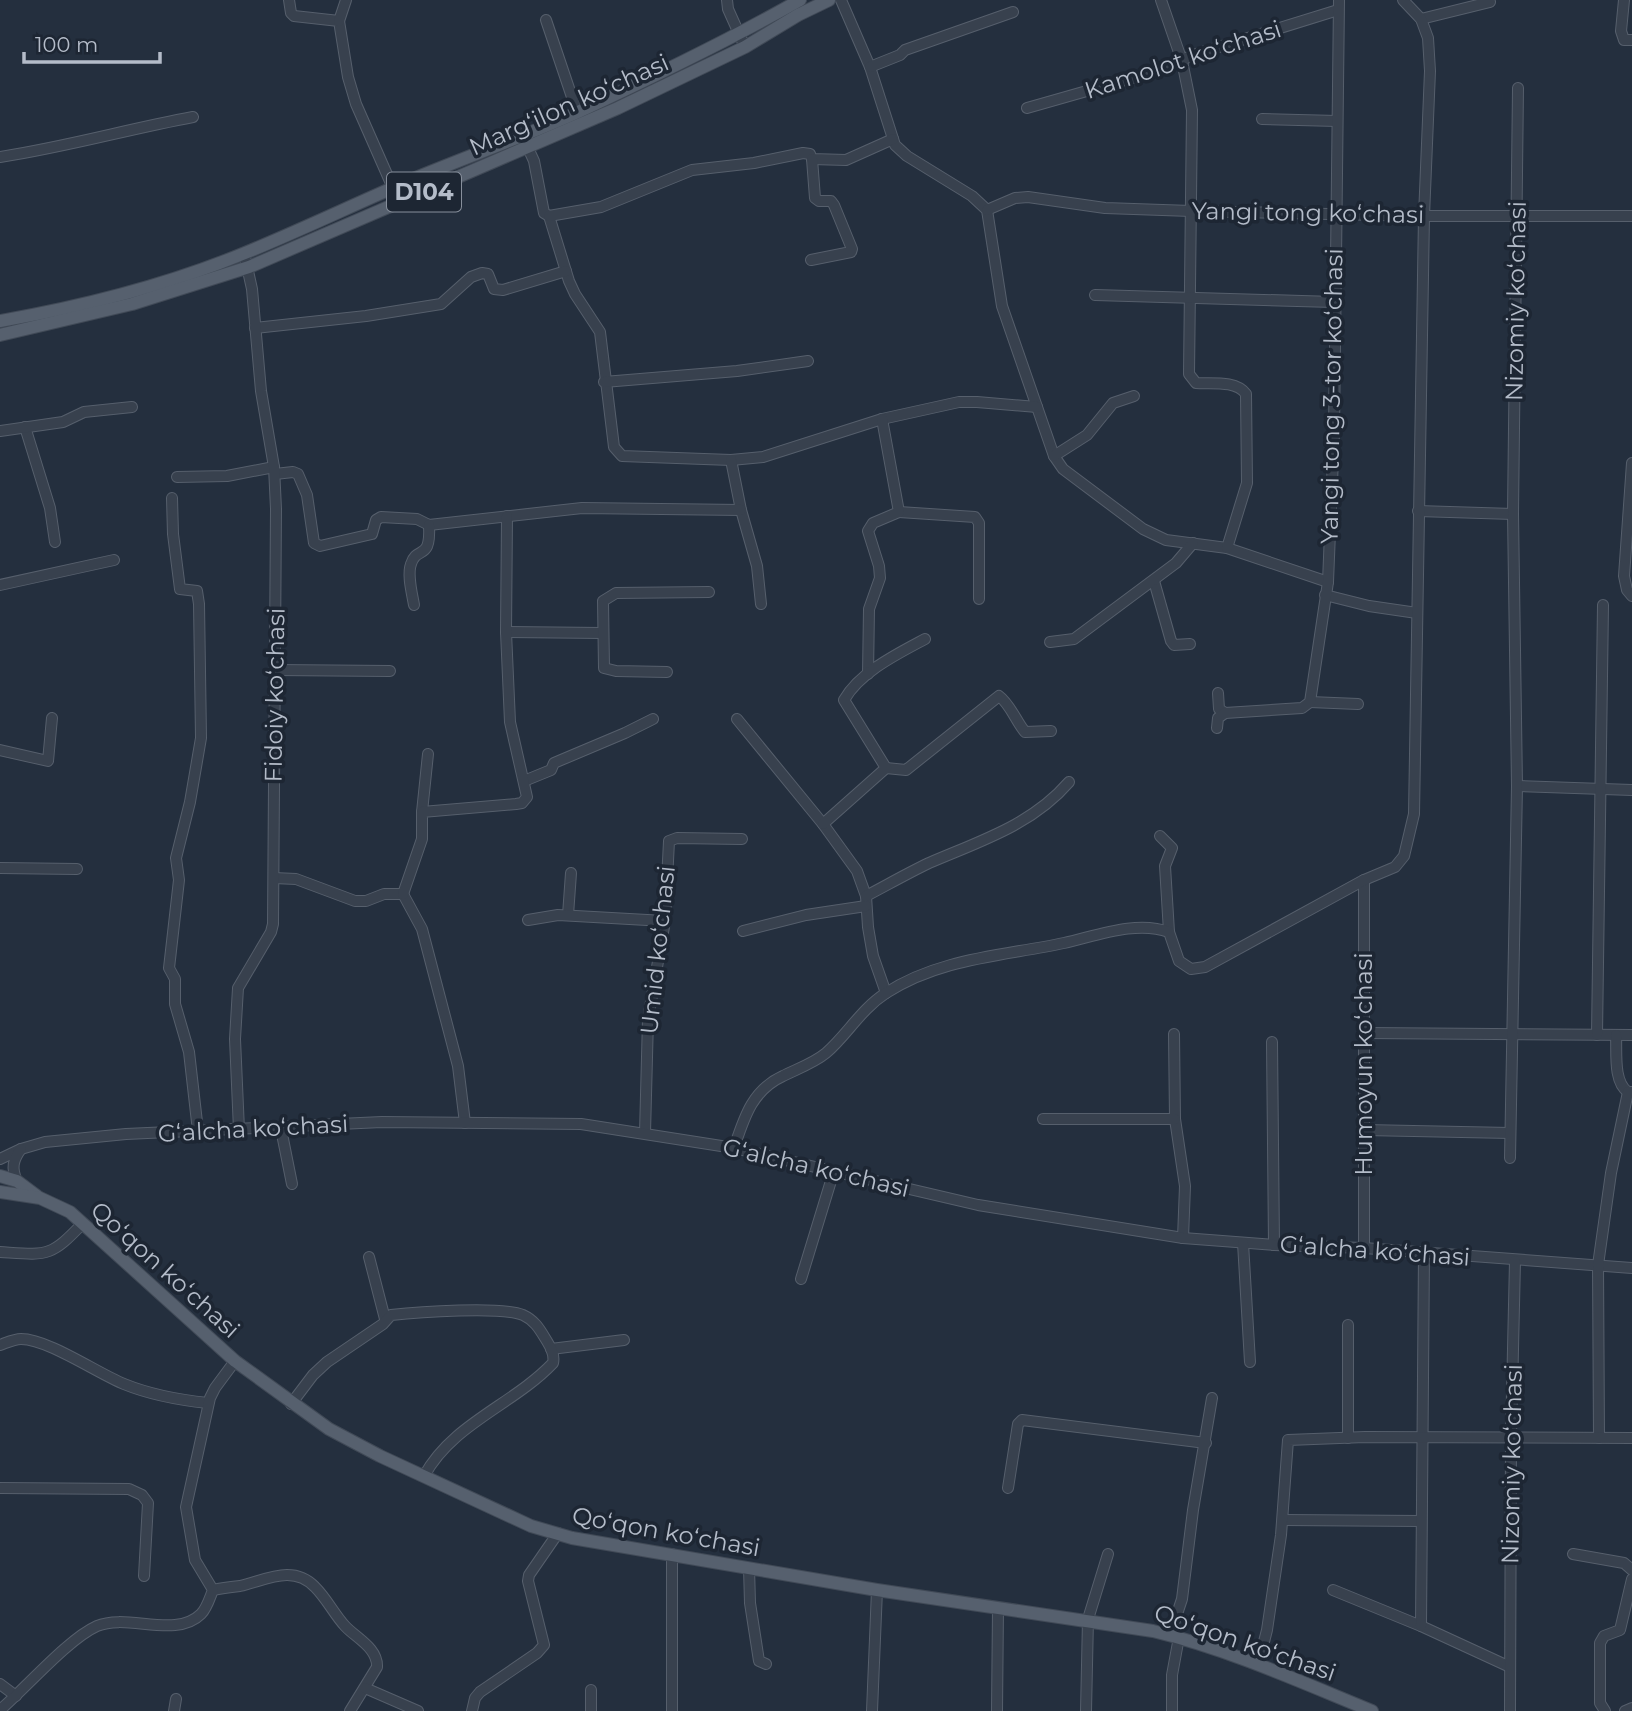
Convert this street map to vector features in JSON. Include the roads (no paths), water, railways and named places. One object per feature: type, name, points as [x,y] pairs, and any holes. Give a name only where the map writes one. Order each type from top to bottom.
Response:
[{"type":"main road","name":"Margʻilon koʻchasi","points":[[0,335],[132,304],[249,267],[528,148],[742,41],[800,0]]},
{"type":"main road","name":"Margʻilon koʻchasi","points":[[0,321],[39,314],[162,282],[244,253],[742,41],[829,0]]},
{"type":"main road","name":"Qoʻqon koʻchasi","points":[[0,1176],[17,1181],[40,1198],[70,1212],[235,1361],[291,1404],[329,1429],[531,1526],[558,1534],[671,1555],[877,1590],[1088,1619],[1175,1636],[1258,1665],[1372,1711]]},
{"type":"main road","name":"Qoʻqon koʻchasi","points":[[0,1192],[40,1198]]},
{"type":"street","points":[[289,0],[294,16],[339,21]]},
{"type":"street","points":[[346,0],[339,21],[348,77],[356,104],[393,188]]},
{"type":"street","points":[[727,0],[728,9],[742,41]]},
{"type":"street","points":[[841,0],[870,67],[895,145],[972,196],[987,210],[1002,306],[1054,456],[1063,469],[1143,529],[1166,540],[1227,548],[1328,582]]},
{"type":"street","points":[[1161,0],[1182,61],[1192,110],[1189,299],[1191,379],[1196,383],[1234,385],[1246,394],[1247,483],[1227,548]]},
{"type":"street","points":[[1160,836],[1172,848],[1165,866],[1168,932],[1179,961],[1191,969],[1200,969],[1235,953],[1364,880],[1395,867],[1404,856],[1413,814],[1424,216],[1430,71],[1428,38],[1421,19],[1402,0]]},
{"type":"street","points":[[1625,0],[1621,34],[1624,40],[1632,40]]},
{"type":"street","points":[[1421,19],[1490,2]]},
{"type":"street","name":"Kamolot koʻchasi","points":[[1027,108],[1157,71],[1194,55],[1339,5]]},
{"type":"street","name":"Yangi tong 3-tor koʻchasi","points":[[1310,702],[1328,582],[1334,433],[1339,5]]},
{"type":"street","points":[[870,67],[900,55],[905,50],[1013,12]]},
{"type":"street","points":[[546,20],[577,112]]},
{"type":"street","name":"Nizomiy koʻchasi","points":[[1510,1158],[1517,786],[1513,514],[1518,88]]},
{"type":"street","points":[[0,157],[81,143],[148,125],[193,117]]},
{"type":"street","points":[[1262,119],[1337,121]]},
{"type":"street","points":[[812,159],[845,160],[892,139]]},
{"type":"street","points":[[528,148],[534,161],[544,213],[549,216],[575,295],[600,332],[614,447],[622,456],[731,460],[763,457],[882,419],[959,402],[1037,407]]},
{"type":"street","points":[[549,216],[601,207],[692,170],[810,154],[815,198],[819,201],[831,201],[834,205],[852,249],[851,252],[811,260]]},
{"type":"street","name":"Yangi tong koʻchasi","points":[[987,210],[1015,198],[1028,197],[1105,208],[1191,211],[1424,216],[1632,216]]},
{"type":"street","name":"Fidoiy koʻchasi","points":[[239,1130],[235,1061],[236,1002],[238,988],[246,971],[271,932],[274,878],[275,471],[261,391],[249,267],[244,253]]},
{"type":"street","points":[[255,328],[366,316],[440,304],[471,277],[482,273],[488,274],[494,289],[503,290],[566,271]]},
{"type":"street","points":[[1095,295],[1334,302]]},
{"type":"street","points":[[604,382],[737,371],[808,360]]},
{"type":"street","points":[[1054,456],[1087,435],[1113,403],[1134,396]]},
{"type":"street","points":[[0,430],[64,422],[84,412],[132,407]]},
{"type":"street","points":[[882,419],[899,512]]},
{"type":"street","points":[[25,427],[50,509],[55,541]]},
{"type":"street","points":[[731,460],[741,510],[757,566],[761,604]]},
{"type":"street","points":[[1630,593],[1625,576],[1632,463]]},
{"type":"street","points":[[177,477],[275,471],[298,474],[307,495],[315,545],[320,546],[372,534],[376,520],[381,517],[417,519],[429,525],[582,508],[741,510]]},
{"type":"street","points":[[172,498],[174,547],[180,589],[197,591],[199,604],[201,738],[190,802],[176,859],[179,880],[169,968],[175,979],[175,1004],[192,1070],[198,1131]]},
{"type":"street","points":[[1418,511],[1513,514]]},
{"type":"street","points":[[868,674],[869,609],[880,578],[869,531],[873,523],[899,512],[975,517],[979,523],[979,599]]},
{"type":"street","points":[[422,812],[449,812],[522,803],[527,796],[510,722],[506,632],[507,516]]},
{"type":"street","points":[[414,605],[410,566],[415,557],[429,546],[429,525]]},
{"type":"street","points":[[1050,642],[1074,639],[1126,598],[1176,564],[1193,543]]},
{"type":"street","points":[[0,585],[114,560]]},
{"type":"street","points":[[1154,581],[1171,641],[1174,645],[1190,644]]},
{"type":"street","points":[[667,672],[616,671],[604,668],[603,601],[616,593],[709,592]]},
{"type":"street","points":[[1325,595],[1369,606],[1417,613]]},
{"type":"street","points":[[1597,1035],[1603,605]]},
{"type":"street","points":[[506,632],[602,633]]},
{"type":"street","points":[[886,768],[844,700],[848,692],[868,674],[925,639]]},
{"type":"street","points":[[275,670],[390,671]]},
{"type":"street","points":[[1217,693],[1219,709],[1225,713]]},
{"type":"street","points":[[823,824],[886,768],[906,770],[999,696],[1025,732],[1051,731]]},
{"type":"street","points":[[1217,728],[1219,718],[1225,713],[1301,708],[1310,702],[1358,704]]},
{"type":"street","points":[[0,750],[48,761],[52,718]]},
{"type":"street","points":[[524,781],[551,770],[554,764],[561,760],[653,719]]},
{"type":"street","points":[[737,719],[823,824],[857,872],[866,901],[873,956],[886,993]]},
{"type":"street","points":[[428,754],[422,839],[403,894],[422,929],[458,1066],[465,1123]]},
{"type":"street","points":[[743,931],[866,901],[930,863],[1013,827],[1044,807],[1069,782]]},
{"type":"street","points":[[1517,786],[1632,790]]},
{"type":"street","name":"Umid koʻchasi","points":[[645,1133],[648,1020],[665,920],[671,839],[742,839]]},
{"type":"street","points":[[0,868],[77,869]]},
{"type":"street","points":[[568,915],[570,873]]},
{"type":"street","points":[[274,878],[296,879],[355,901],[366,901],[384,894],[403,894]]},
{"type":"street","name":"Humoyun koʻchasi","points":[[1364,880],[1364,1248]]},
{"type":"street","points":[[528,920],[568,915],[665,920]]},
{"type":"street","points":[[734,1148],[747,1111],[759,1093],[776,1079],[827,1052],[859,1015],[886,993],[930,971],[967,959],[1024,951],[1120,930],[1147,927],[1168,932]]},
{"type":"street","points":[[1365,1033],[1632,1035]]},
{"type":"street","points":[[1174,1034],[1175,1119],[1185,1186],[1183,1238]]},
{"type":"street","points":[[1599,1438],[1598,1265],[1611,1173],[1630,1092],[1622,1087],[1619,1079],[1616,1035]]},
{"type":"street","points":[[1272,1042],[1274,1245]]},
{"type":"street","points":[[1043,1119],[1175,1119]]},
{"type":"street","name":"Gʻalcha koʻchasi","points":[[0,1159],[21,1149],[68,1139],[198,1131],[382,1122],[581,1124],[734,1148],[991,1207],[1183,1238],[1632,1268]]},
{"type":"street","points":[[281,1129],[292,1184]]},
{"type":"street","points":[[1365,1130],[1510,1133]]},
{"type":"street","points":[[17,1181],[13,1167],[15,1157],[21,1149]]},
{"type":"street","points":[[802,1279],[834,1171]]},
{"type":"street","points":[[0,1252],[30,1254],[54,1251],[83,1223]]},
{"type":"street","points":[[1243,1243],[1250,1362]]},
{"type":"street","points":[[1421,1626],[1424,1253]]},
{"type":"street","points":[[369,1257],[385,1319]]},
{"type":"street","name":"Nizomiy koʻchasi","points":[[1510,1711],[1515,1261]]},
{"type":"street","points":[[291,1404],[313,1375],[327,1362],[383,1324],[391,1315],[513,1312],[536,1324],[551,1349],[554,1360],[551,1365],[528,1385],[467,1427],[438,1455],[424,1476]]},
{"type":"street","points":[[1348,1325],[1348,1438]]},
{"type":"street","points":[[0,1345],[22,1339],[31,1340],[124,1384],[169,1398],[208,1403]]},
{"type":"street","points":[[551,1349],[624,1340]]},
{"type":"street","points":[[213,1590],[195,1560],[186,1507],[208,1403],[215,1388],[235,1361]]},
{"type":"street","points":[[1172,1711],[1175,1636],[1212,1398]]},
{"type":"street","points":[[1008,1488],[1018,1424],[1022,1420],[1206,1443]]},
{"type":"street","points":[[1258,1665],[1267,1630],[1283,1520],[1288,1440],[1422,1437],[1632,1438]]},
{"type":"street","points":[[0,1488],[129,1489],[138,1493],[148,1503],[144,1576]]},
{"type":"street","points":[[1283,1520],[1422,1521]]},
{"type":"street","points":[[472,1711],[475,1698],[480,1692],[537,1653],[544,1645],[528,1581],[558,1534]]},
{"type":"street","points":[[1086,1711],[1088,1619],[1108,1554]]},
{"type":"street","points":[[1573,1554],[1627,1564],[1632,1570]]},
{"type":"street","points":[[671,1555],[672,1711]]},
{"type":"street","points":[[749,1568],[750,1604],[759,1661],[766,1664]]},
{"type":"street","points":[[213,1590],[277,1575],[297,1575],[310,1582],[377,1660],[377,1667],[350,1711]]},
{"type":"street","points":[[1605,1711],[1600,1703],[1600,1643],[1604,1636],[1619,1630],[1632,1579]]},
{"type":"street","points":[[0,1710],[76,1640],[96,1626],[120,1622],[180,1625],[200,1615],[213,1590]]},
{"type":"street","points":[[872,1711],[877,1590]]},
{"type":"street","points":[[1333,1590],[1510,1667]]},
{"type":"street","points":[[998,1608],[998,1711]]},
{"type":"street","points":[[0,1684],[16,1696]]},
{"type":"street","points":[[365,1688],[418,1711]]},
{"type":"street","points":[[591,1690],[591,1711]]},
{"type":"street","points":[[1625,1711],[1632,1708]]}]
